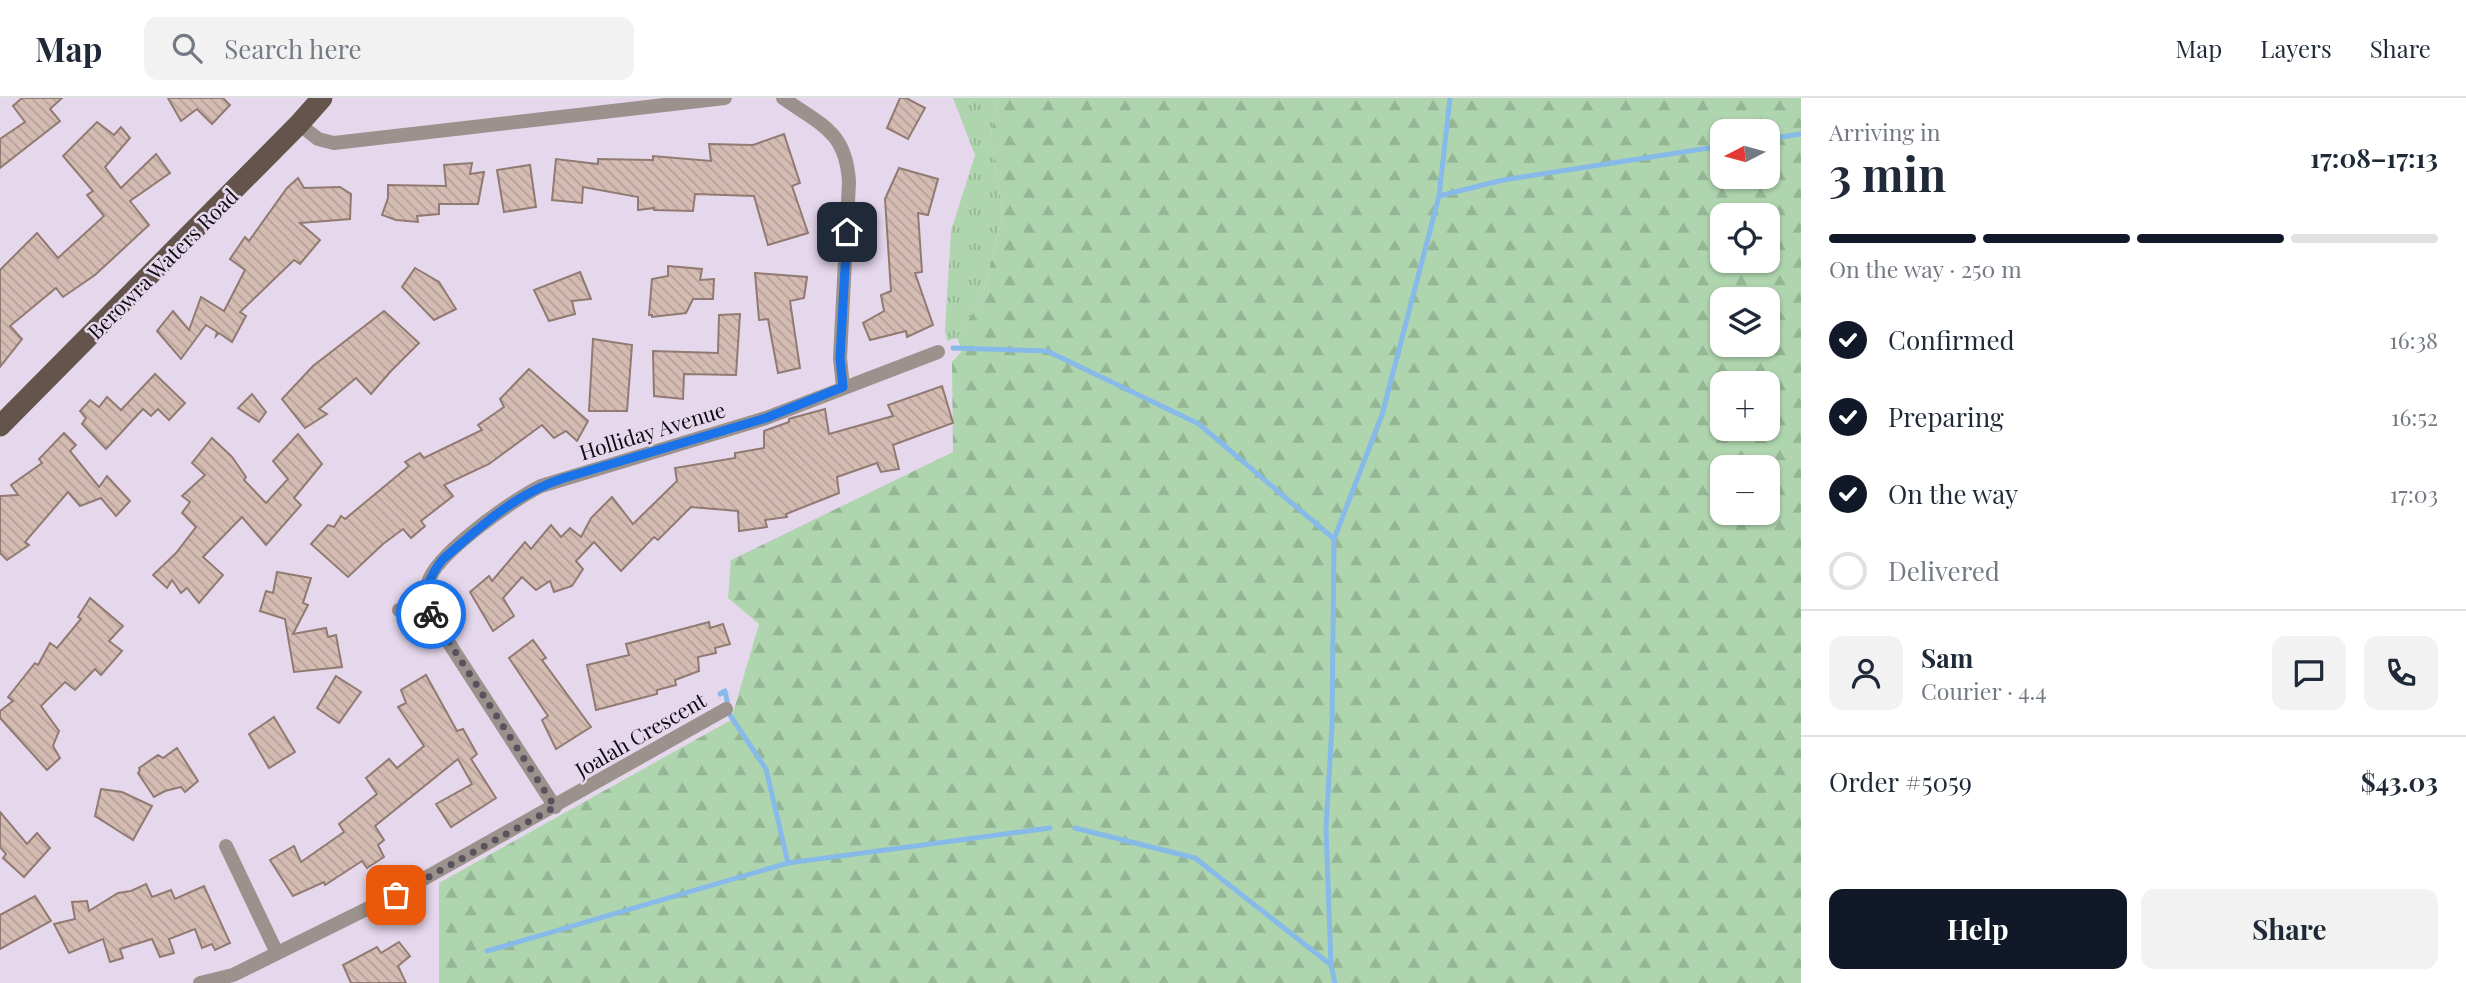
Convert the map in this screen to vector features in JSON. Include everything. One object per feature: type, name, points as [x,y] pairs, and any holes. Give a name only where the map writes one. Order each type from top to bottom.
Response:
[{"type":"main road","name":"Berowra Waters Road","points":[[0,426],[322,98]]},
{"type":"street","points":[[299,124],[318,139],[334,144],[725,98]]},
{"type":"street","points":[[783,98],[832,132],[842,145],[848,162],[840,358],[843,387]]},
{"type":"street","name":"Holliday Avenue","points":[[428,605],[428,582],[433,570],[443,559],[521,496],[541,486],[766,418],[938,352]]},
{"type":"street","points":[[399,611],[428,605],[434,620],[555,807]]},
{"type":"street","name":"Joalah Crescent","points":[[200,983],[233,975],[396,895],[726,709]]},
{"type":"street","points":[[226,846],[277,953]]},
{"type":"green space","points":[[953,98],[998,98],[990,137],[1003,214],[982,298],[957,338],[947,341],[945,330],[951,231],[975,155]]},
{"type":"green space","points":[[998,98],[1801,98],[1801,983],[439,983],[439,883],[731,720],[759,624],[728,598],[731,560],[953,452],[952,362],[962,351],[957,338],[982,298],[1003,214],[990,137]]},
{"type":"building","points":[[22,98],[62,98],[50,109],[60,121],[0,168],[0,139],[25,122],[13,106]]},
{"type":"building","points":[[168,98],[223,98],[230,105],[212,124],[197,109],[181,121]]},
{"type":"building","points":[[900,98],[906,98],[925,108],[908,139],[887,128]]},
{"type":"building","points":[[97,122],[114,135],[121,127],[130,138],[105,167],[121,188],[156,154],[170,173],[130,201],[149,225],[95,275],[63,297],[56,288],[10,326],[22,339],[0,367],[0,270],[37,233],[58,258],[104,216],[87,195],[93,191],[63,156]]},
{"type":"building","points":[[784,134],[800,183],[792,186],[808,233],[768,245],[754,196],[695,194],[693,211],[654,208],[638,210],[638,197],[583,187],[582,203],[552,200],[556,159],[598,164],[598,159],[653,160],[653,156],[711,161],[709,144],[753,145]]},
{"type":"building","points":[[472,163],[470,174],[484,172],[478,204],[439,204],[439,214],[417,216],[418,222],[396,220],[382,215],[388,198],[388,185],[446,186],[444,165]]},
{"type":"building","points":[[530,165],[536,207],[504,212],[497,170]]},
{"type":"building","points":[[899,168],[938,179],[928,215],[918,213],[922,272],[915,273],[933,325],[907,337],[906,331],[870,340],[863,323],[884,311],[881,295],[891,291],[885,199]]},
{"type":"building","points":[[298,178],[304,188],[340,187],[351,194],[350,219],[300,223],[320,240],[300,264],[294,260],[240,312],[246,316],[232,342],[219,333],[216,336],[217,332],[206,325],[181,359],[157,331],[173,311],[189,330],[201,297],[224,311],[245,270],[230,259],[245,237],[249,241],[287,188]]},
{"type":"building","points":[[668,266],[702,269],[700,280],[714,279],[713,299],[693,299],[686,313],[652,317],[649,315],[652,279],[668,276]]},
{"type":"building","points":[[415,268],[439,282],[456,309],[434,320],[402,287]]},
{"type":"building","points":[[580,272],[591,299],[572,301],[575,314],[549,321],[534,290]]},
{"type":"building","points":[[755,273],[807,277],[804,298],[790,301],[800,368],[778,373],[768,319],[759,320]]},
{"type":"building","points":[[384,311],[419,343],[371,394],[356,378],[319,409],[327,414],[305,428],[282,399],[313,366]]},
{"type":"building","points":[[740,314],[736,375],[684,374],[683,399],[654,396],[653,351],[718,353],[719,315]]},
{"type":"building","points":[[593,339],[632,345],[627,411],[589,411]]},
{"type":"building","points":[[529,369],[588,421],[577,441],[566,431],[554,438],[542,425],[489,464],[444,485],[453,496],[421,521],[425,526],[411,538],[403,529],[348,577],[311,544],[328,525],[334,527],[341,516],[345,519],[409,466],[405,462],[420,453],[424,458],[482,430],[478,425],[504,407],[500,399]]},
{"type":"building","points":[[155,374],[185,403],[169,420],[158,409],[151,416],[143,409],[106,449],[82,424],[86,418],[80,411],[90,400],[99,407],[107,397],[121,410]]},
{"type":"building","points":[[942,386],[953,423],[893,445],[899,469],[881,472],[877,463],[837,477],[839,493],[786,514],[787,517],[765,520],[767,527],[739,531],[738,511],[691,507],[658,540],[654,537],[621,571],[594,542],[576,561],[583,569],[572,586],[554,592],[550,581],[536,590],[522,577],[503,598],[514,616],[493,631],[470,592],[489,576],[492,581],[525,542],[531,549],[551,525],[561,537],[570,528],[581,537],[591,518],[612,497],[633,524],[677,481],[675,468],[735,458],[735,453],[764,448],[764,431],[789,422],[789,419],[825,409],[829,434],[893,416],[888,405]]},
{"type":"building","points":[[252,394],[266,412],[259,422],[238,408]]},
{"type":"building","points":[[64,433],[76,445],[70,451],[99,487],[107,476],[130,501],[116,516],[101,498],[80,506],[68,492],[25,542],[29,545],[7,560],[0,553],[0,496],[18,495],[11,485],[42,463],[39,459]]},
{"type":"building","points":[[298,434],[322,464],[294,498],[301,505],[266,545],[242,517],[203,557],[223,575],[199,603],[187,588],[181,593],[172,580],[167,588],[153,575],[176,553],[196,527],[182,513],[190,502],[182,496],[205,475],[192,463],[212,438],[232,457],[246,477],[244,480],[266,503],[288,479],[273,461]]},
{"type":"building","points":[[277,572],[311,578],[303,603],[308,605],[293,634],[326,628],[328,637],[336,635],[342,667],[294,672],[285,619],[260,611],[266,591],[273,593]]},
{"type":"building","points":[[90,598],[123,626],[109,641],[122,651],[101,675],[95,669],[75,690],[65,682],[41,706],[59,731],[53,746],[60,758],[47,770],[0,718],[0,711],[13,701],[8,697],[35,663],[38,665],[50,643],[57,648],[81,619],[78,617]]},
{"type":"building","points":[[709,622],[710,628],[723,624],[730,644],[715,648],[716,653],[698,657],[699,671],[675,680],[676,685],[657,690],[657,694],[596,710],[587,665],[629,655],[626,644]]},
{"type":"building","points":[[533,640],[546,658],[542,660],[591,727],[556,749],[542,720],[548,716],[509,658]]},
{"type":"building","points":[[426,675],[457,731],[463,729],[477,754],[471,759],[496,798],[451,827],[436,804],[472,784],[458,759],[375,826],[384,840],[378,845],[384,857],[367,868],[362,861],[325,885],[324,882],[293,896],[270,860],[294,846],[301,862],[344,832],[339,824],[377,794],[366,778],[389,759],[397,768],[424,746],[398,707],[406,703],[401,690]]},
{"type":"building","points":[[336,676],[361,692],[339,723],[317,708]]},
{"type":"building","points":[[274,717],[295,752],[269,768],[249,734]]},
{"type":"building","points":[[177,748],[198,781],[185,792],[181,787],[154,797],[138,773],[139,768],[158,755],[163,758]]},
{"type":"building","points":[[101,789],[122,792],[152,806],[133,840],[95,816]]},
{"type":"building","points":[[0,812],[27,844],[37,833],[50,848],[24,877],[3,858],[6,854],[0,847]]},
{"type":"building","points":[[146,884],[152,897],[171,890],[175,899],[204,886],[230,943],[215,950],[212,944],[202,948],[195,929],[169,939],[174,953],[160,957],[152,939],[120,949],[123,958],[110,962],[103,939],[69,953],[54,924],[75,919],[72,902],[87,901],[89,911],[118,893]]},
{"type":"building","points":[[35,896],[51,921],[0,949],[0,915]]},
{"type":"building","points":[[399,942],[410,956],[398,966],[406,983],[351,983],[343,965],[377,947],[381,953]]},
{"type":"waterway","points":[[1335,983],[1331,965],[1326,828],[1332,727],[1334,539],[1382,415],[1439,196],[1450,98]]},
{"type":"waterway","points":[[1780,137],[1801,134]]},
{"type":"waterway","points":[[1439,196],[1503,180],[1710,148]]},
{"type":"waterway","points":[[953,348],[1047,351],[1199,424],[1334,539]]},
{"type":"waterway","points":[[720,694],[725,691],[730,715],[766,769],[788,863]]},
{"type":"waterway","points":[[487,951],[788,863],[1050,828]]},
{"type":"waterway","points":[[1075,828],[1195,858],[1331,965]]},
{"type":"way so far","points":[[396,895],[555,807],[431,614]]},
{"type":"route","points":[[431,614],[427,592],[433,570],[521,496],[564,478],[766,418],[843,387],[840,358],[847,232]]}]
